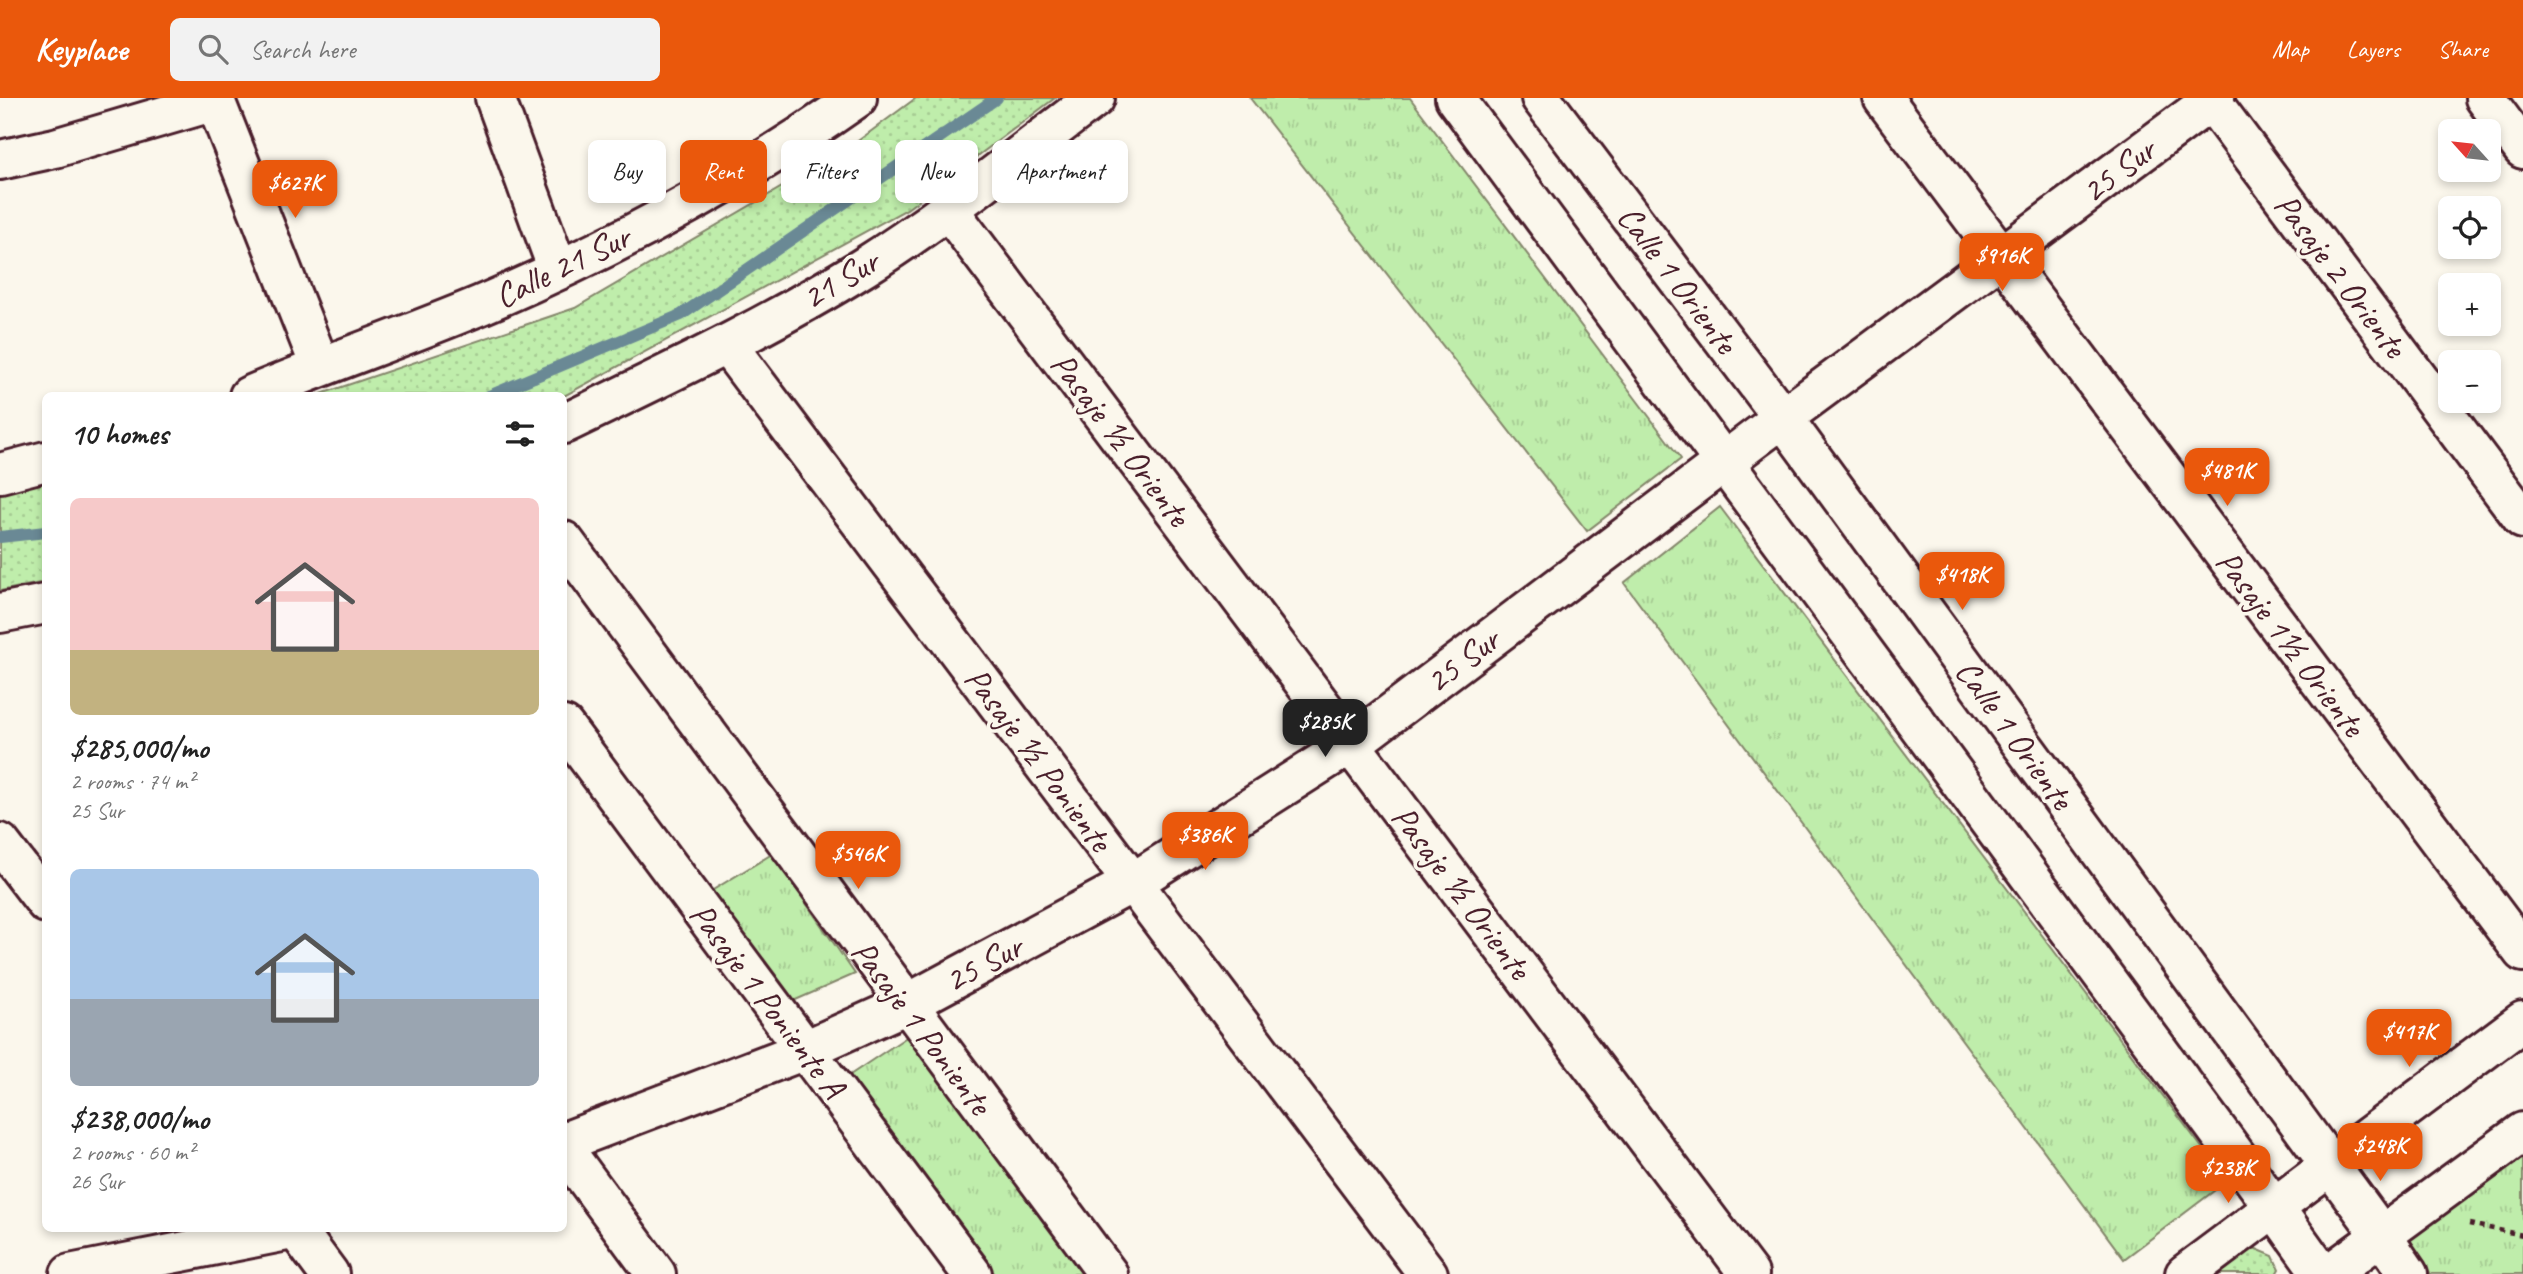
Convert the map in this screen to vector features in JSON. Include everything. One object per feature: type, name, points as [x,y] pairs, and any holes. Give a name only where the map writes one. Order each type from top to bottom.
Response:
[{"type":"street","points":[[495,98],[558,270]]},
{"type":"street","name":"Calle 21 Sur","points":[[258,392],[435,323],[558,270],[705,193],[857,98]]},
{"type":"street","name":"21 Sur","points":[[567,423],[727,345],[864,267],[948,209],[1096,98]]},
{"type":"street","name":"Calle 1 Oriente","points":[[1455,98],[2322,1274]]},
{"type":"street","name":"Calle 1 Oriente","points":[[1541,98],[1783,418],[2408,1274]]},
{"type":"street","name":"Pasaje 1½ Oriente","points":[[1883,98],[2523,952]]},
{"type":"street","points":[[2485,98],[2523,149]]},
{"type":"street","points":[[0,160],[55,148],[215,99],[320,366]]},
{"type":"street","name":"25 Sur","points":[[567,1141],[805,1050],[905,1005],[1132,883],[1351,744],[2212,99]]},
{"type":"street","name":"Pasaje 2 Oriente","points":[[2212,99],[2523,519]]},
{"type":"street","name":"Pasaje ½ Oriente","points":[[948,209],[1749,1274]]},
{"type":"street","name":"Pasaje ½ Poniente","points":[[727,345],[1427,1274]]},
{"type":"street","points":[[0,473],[42,462]]},
{"type":"street","name":"Pasaje 1 Poniente","points":[[567,545],[905,1005],[1108,1274]]},
{"type":"street","points":[[0,613],[42,605]]},
{"type":"street","name":"Pasaje 1 Poniente A","points":[[567,730],[972,1274]]},
{"type":"street","points":[[0,843],[42,898]]},
{"type":"street","points":[[2185,1274],[2523,1021]]},
{"type":"street","points":[[2329,1274],[2523,1132]]},
{"type":"street","points":[[567,1153],[656,1274]]},
{"type":"street","points":[[70,1274],[283,1232]]},
{"type":"street","points":[[300,1232],[329,1274]]},
{"type":"green space","points":[[916,98],[1055,98],[999,140],[992,140],[992,145],[978,156],[978,140],[895,140],[895,203],[915,203],[567,394],[567,392],[327,392],[575,308],[755,203],[767,203],[767,196],[781,188],[781,203],[881,203],[881,140],[859,140]]},
{"type":"green space","points":[[1250,98],[1410,98],[1681,459],[1587,531]]},
{"type":"green space","points":[[42,477],[42,583],[0,591],[0,486]]},
{"type":"green space","points":[[1720,507],[2227,1181],[2124,1259],[1624,583]]},
{"type":"green space","points":[[772,854],[855,974],[791,1002],[708,893]]},
{"type":"green space","points":[[914,1032],[1096,1274],[987,1274],[841,1081]]},
{"type":"green space","points":[[2523,1119],[2523,1274],[2431,1274],[2391,1217]]},
{"type":"green space","points":[[2254,1248],[2273,1256],[2279,1269],[2276,1274],[2214,1274]]},
{"type":"waterway","points":[[498,392],[681,315],[997,98]]},
{"type":"waterway","points":[[0,537],[42,532]]}]
